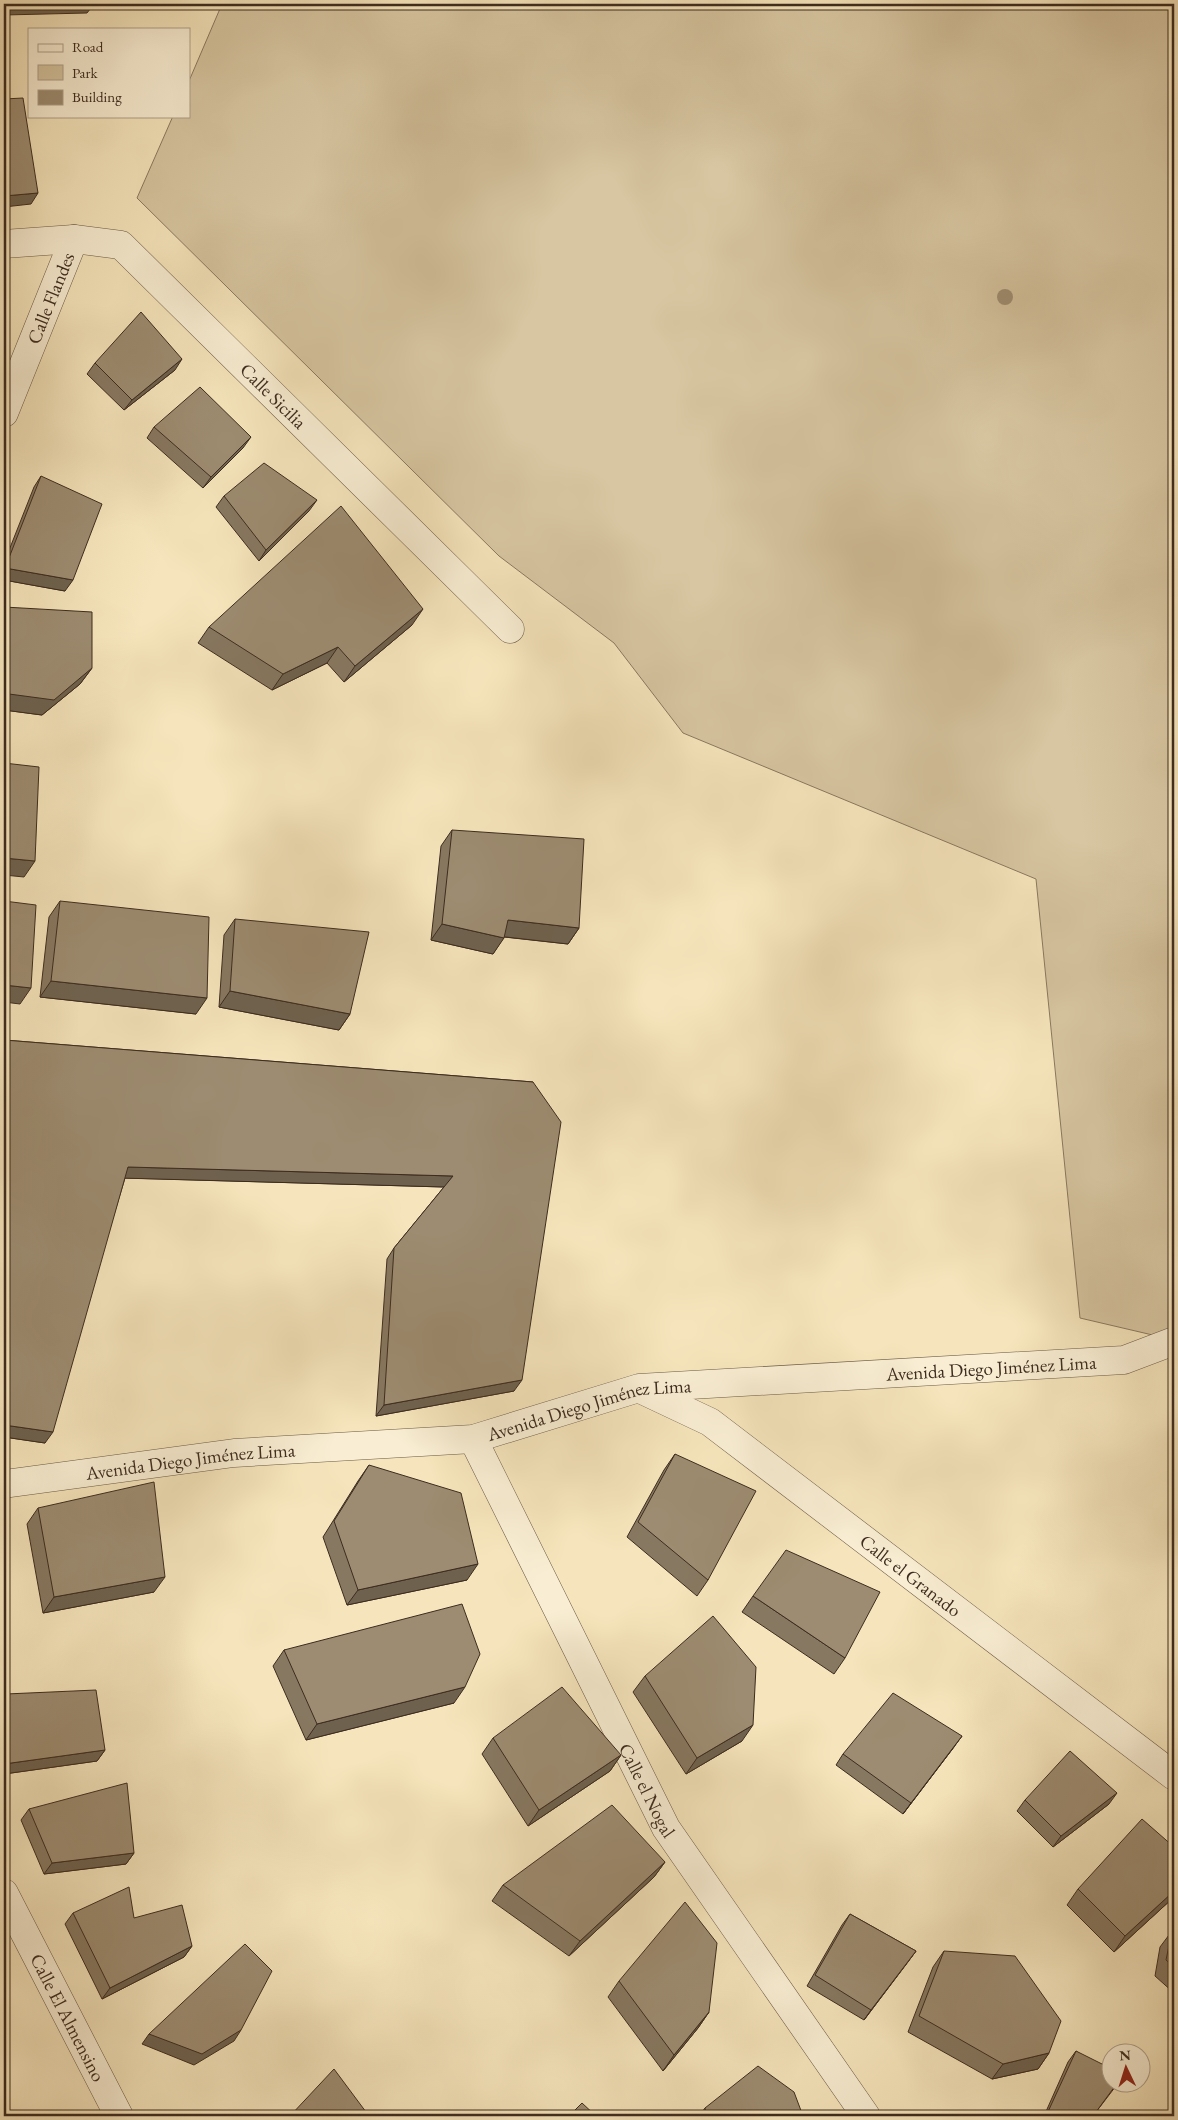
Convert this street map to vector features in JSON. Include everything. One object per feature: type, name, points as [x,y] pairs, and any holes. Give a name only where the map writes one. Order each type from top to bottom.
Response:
[{"type":"street","name":"Calle Sicilia","points":[[4,244],[74,240],[121,245],[510,629]]},
{"type":"street","name":"Calle Flandes","points":[[4,413],[74,240]]},
{"type":"street","name":"Avenida Diego Jiménez Lima","points":[[4,1484],[234,1453],[473,1439],[639,1388],[1124,1360],[1174,1341]]},
{"type":"street","name":"Calle el Granado","points":[[639,1388],[710,1422],[1174,1776]]},
{"type":"street","name":"Calle el Nogal","points":[[473,1439],[666,1828],[866,2116]]},
{"type":"street","name":"Calle El Almensino","points":[[4,1893],[119,2116]]},
{"type":"green space","points":[[222,4],[1174,4],[1174,1340],[1080,1318],[1036,879],[683,733],[614,643],[499,556],[137,198],[172,118],[190,118],[190,79]]},
{"type":"building","points":[[23,98],[38,193],[4,196],[4,99]]},
{"type":"building","points":[[141,312],[182,359],[132,400],[95,363]]},
{"type":"building","points":[[200,387],[251,437],[211,477],[154,427]]},
{"type":"building","points":[[264,463],[317,500],[266,550],[224,496]]},
{"type":"building","points":[[41,476],[102,504],[73,580],[5,568]]},
{"type":"building","points":[[341,506],[423,609],[355,666],[338,647],[283,674],[209,627]]},
{"type":"building","points":[[4,607],[92,612],[92,668],[54,700],[9,694],[4,676]]},
{"type":"building","points":[[4,763],[39,767],[35,861],[4,858]]},
{"type":"building","points":[[452,830],[584,839],[579,928],[508,920],[504,938],[442,924]]},
{"type":"building","points":[[4,901],[36,905],[31,988],[4,985]]},
{"type":"building","points":[[60,901],[209,917],[207,998],[51,981]]},
{"type":"building","points":[[235,919],[369,932],[350,1014],[230,991]]},
{"type":"building","points":[[4,1040],[533,1082],[561,1122],[522,1380],[384,1405],[394,1248],[453,1176],[128,1167],[53,1432],[4,1425]]},
{"type":"building","points":[[675,1454],[756,1491],[708,1580],[638,1522]]},
{"type":"building","points":[[369,1465],[461,1493],[478,1564],[358,1590],[334,1521]]},
{"type":"building","points":[[154,1482],[165,1577],[54,1597],[38,1508]]},
{"type":"building","points":[[786,1550],[880,1592],[845,1658],[753,1596]]},
{"type":"building","points":[[462,1604],[480,1654],[465,1687],[317,1724],[284,1650]]},
{"type":"building","points":[[713,1616],[756,1667],[753,1725],[697,1758],[645,1676]]},
{"type":"building","points":[[562,1687],[621,1755],[539,1810],[493,1738]]},
{"type":"building","points":[[96,1690],[105,1750],[4,1764],[6,1694]]},
{"type":"building","points":[[893,1693],[962,1736],[911,1803],[843,1754]]},
{"type":"building","points":[[1070,1751],[1117,1793],[1061,1836],[1025,1800]]},
{"type":"building","points":[[127,1783],[134,1853],[52,1863],[29,1809]]},
{"type":"building","points":[[612,1805],[665,1862],[580,1941],[503,1885]]},
{"type":"building","points":[[1142,1819],[1174,1847],[1174,1891],[1125,1936],[1078,1889]]},
{"type":"building","points":[[129,1887],[134,1918],[182,1905],[192,1946],[110,1988],[73,1913]]},
{"type":"building","points":[[685,1902],[717,1943],[709,2012],[674,2055],[619,1981]]},
{"type":"building","points":[[850,1914],[916,1951],[871,2010],[815,1975]]},
{"type":"building","points":[[1174,1928],[1174,1967],[1166,1960]]},
{"type":"building","points":[[245,1944],[272,1971],[241,2030],[202,2054],[149,2034]]},
{"type":"building","points":[[944,1951],[1015,1956],[1061,2021],[1049,2053],[1003,2064],[919,2016]]},
{"type":"building","points":[[1076,2051],[1100,2063],[1100,2092],[1111,2092],[1093,2116],[1046,2116]]},
{"type":"building","points":[[758,2066],[794,2092],[803,2116],[706,2116],[705,2108]]},
{"type":"building","points":[[334,2069],[369,2116],[290,2116]]},
{"type":"building","points":[[582,2103],[596,2116],[569,2116]]}]
